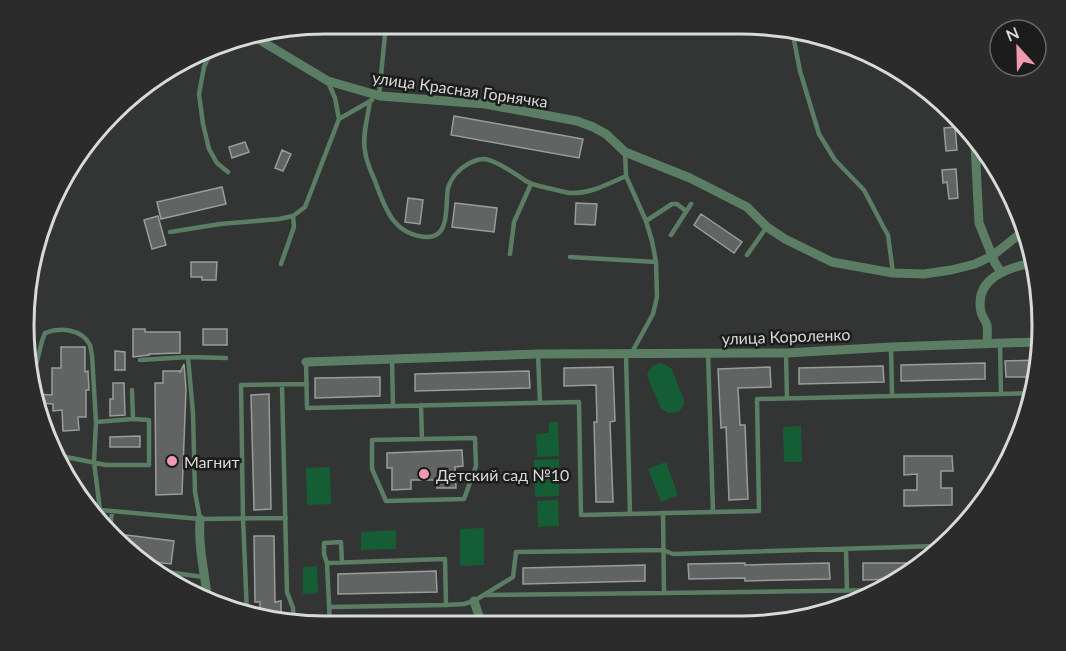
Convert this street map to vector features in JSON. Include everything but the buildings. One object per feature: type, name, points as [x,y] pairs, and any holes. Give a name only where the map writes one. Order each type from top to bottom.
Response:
[{"type":"street","name":"улица Красная Горнячка","points":[[262,41],[328,81],[380,96],[484,104],[577,121],[606,134],[625,152],[690,178],[747,207],[767,227],[785,239],[832,262],[893,273],[924,274],[975,264],[992,256],[1017,236]]},
{"type":"street","points":[[976,155],[979,223],[1001,272]]},
{"type":"street","points":[[987,344],[987,325],[981,312],[980,299],[984,288],[1001,272],[1025,265]]},
{"type":"street","name":"улица Короленко","points":[[306,362],[538,354],[786,352],[1031,342]]},
{"type":"street","points":[[200,519],[199,536],[207,590]]},
{"type":"street","points":[[474,601],[479,616]]},
{"type":"lane","points":[[339,119],[380,96],[385,34]]},
{"type":"lane","points":[[794,40],[800,71],[819,134],[835,160],[864,190],[888,235],[893,273]]},
{"type":"lane","points":[[207,60],[199,94],[203,124],[209,149],[217,163],[228,172]]},
{"type":"lane","points":[[170,232],[220,224],[279,219],[293,216],[305,207],[339,119],[335,98],[328,81]]},
{"type":"lane","points":[[370,101],[364,140],[368,163],[387,212],[398,226],[410,233],[429,237],[442,231],[448,187],[455,175],[474,160],[486,159],[531,184],[569,193],[594,190],[626,176]]},
{"type":"lane","points":[[625,152],[626,176],[646,221],[652,241],[656,262],[657,297],[653,314],[628,354],[630,514]]},
{"type":"lane","points":[[510,254],[514,222],[531,184]]},
{"type":"lane","points":[[646,221],[672,204],[686,211]]},
{"type":"lane","points":[[671,235],[691,204]]},
{"type":"lane","points":[[281,264],[294,227],[293,216]]},
{"type":"lane","points":[[747,255],[767,227]]},
{"type":"lane","points":[[570,257],[656,262]]},
{"type":"lane","points":[[37,362],[45,333],[53,330],[68,330],[83,337],[90,345],[96,422],[94,462],[100,509]]},
{"type":"lane","points":[[1000,343],[1001,394]]},
{"type":"lane","points":[[891,347],[892,396]]},
{"type":"lane","points":[[786,352],[787,398]]},
{"type":"lane","points":[[708,353],[713,512]]},
{"type":"lane","points":[[538,354],[540,403]]},
{"type":"lane","points":[[188,357],[193,413],[195,492],[200,519]]},
{"type":"lane","points":[[140,360],[188,357],[226,358]]},
{"type":"lane","points":[[392,360],[393,406]]},
{"type":"lane","points":[[306,362],[307,408],[579,402],[581,515],[759,511],[757,399],[1024,393]]},
{"type":"lane","points":[[247,606],[241,385],[307,384]]},
{"type":"lane","points":[[282,385],[287,592],[293,615]]},
{"type":"lane","points":[[132,390],[133,419]]},
{"type":"lane","points":[[421,405],[422,439]]},
{"type":"lane","points":[[66,457],[106,465],[149,465],[149,420],[96,422]]},
{"type":"lane","points":[[475,438],[476,466],[464,499],[386,501],[372,469],[372,440],[422,439],[475,438]]},
{"type":"lane","points":[[101,510],[200,519],[286,518]]},
{"type":"lane","points":[[111,521],[112,511]]},
{"type":"lane","points":[[663,513],[664,593]]},
{"type":"lane","points":[[330,616],[324,543],[341,542],[342,562]]},
{"type":"lane","points":[[329,607],[464,604],[474,601],[513,577],[516,552],[663,550],[673,554],[929,546]]},
{"type":"lane","points":[[846,549],[847,591]]},
{"type":"lane","points":[[327,563],[445,559],[446,605]]},
{"type":"lane","points":[[172,573],[205,577]]},
{"type":"lane","points":[[484,595],[859,591]]},
{"type":"green space","points":[[661,363],[671,368],[684,400],[679,412],[668,413],[661,408],[647,376],[652,367]]},
{"type":"green space","points":[[549,422],[558,422],[559,456],[537,457],[536,434],[549,433]]},
{"type":"green space","points":[[801,426],[802,462],[784,462],[783,427]]},
{"type":"green space","points":[[559,459],[559,496],[535,497],[534,460]]},
{"type":"green space","points":[[666,462],[678,495],[661,502],[648,469]]},
{"type":"green space","points":[[330,467],[331,504],[307,505],[306,468]]},
{"type":"green space","points":[[558,500],[559,526],[538,527],[537,501]]},
{"type":"green space","points":[[484,528],[484,565],[460,566],[460,529]]},
{"type":"green space","points":[[396,530],[396,549],[361,550],[361,532]]},
{"type":"green space","points":[[317,566],[318,593],[303,594],[303,567]]},
{"type":"place","name":"Магнит","points":[[172,461]]},
{"type":"place","name":"Детский сад №10","points":[[424,474]]}]
